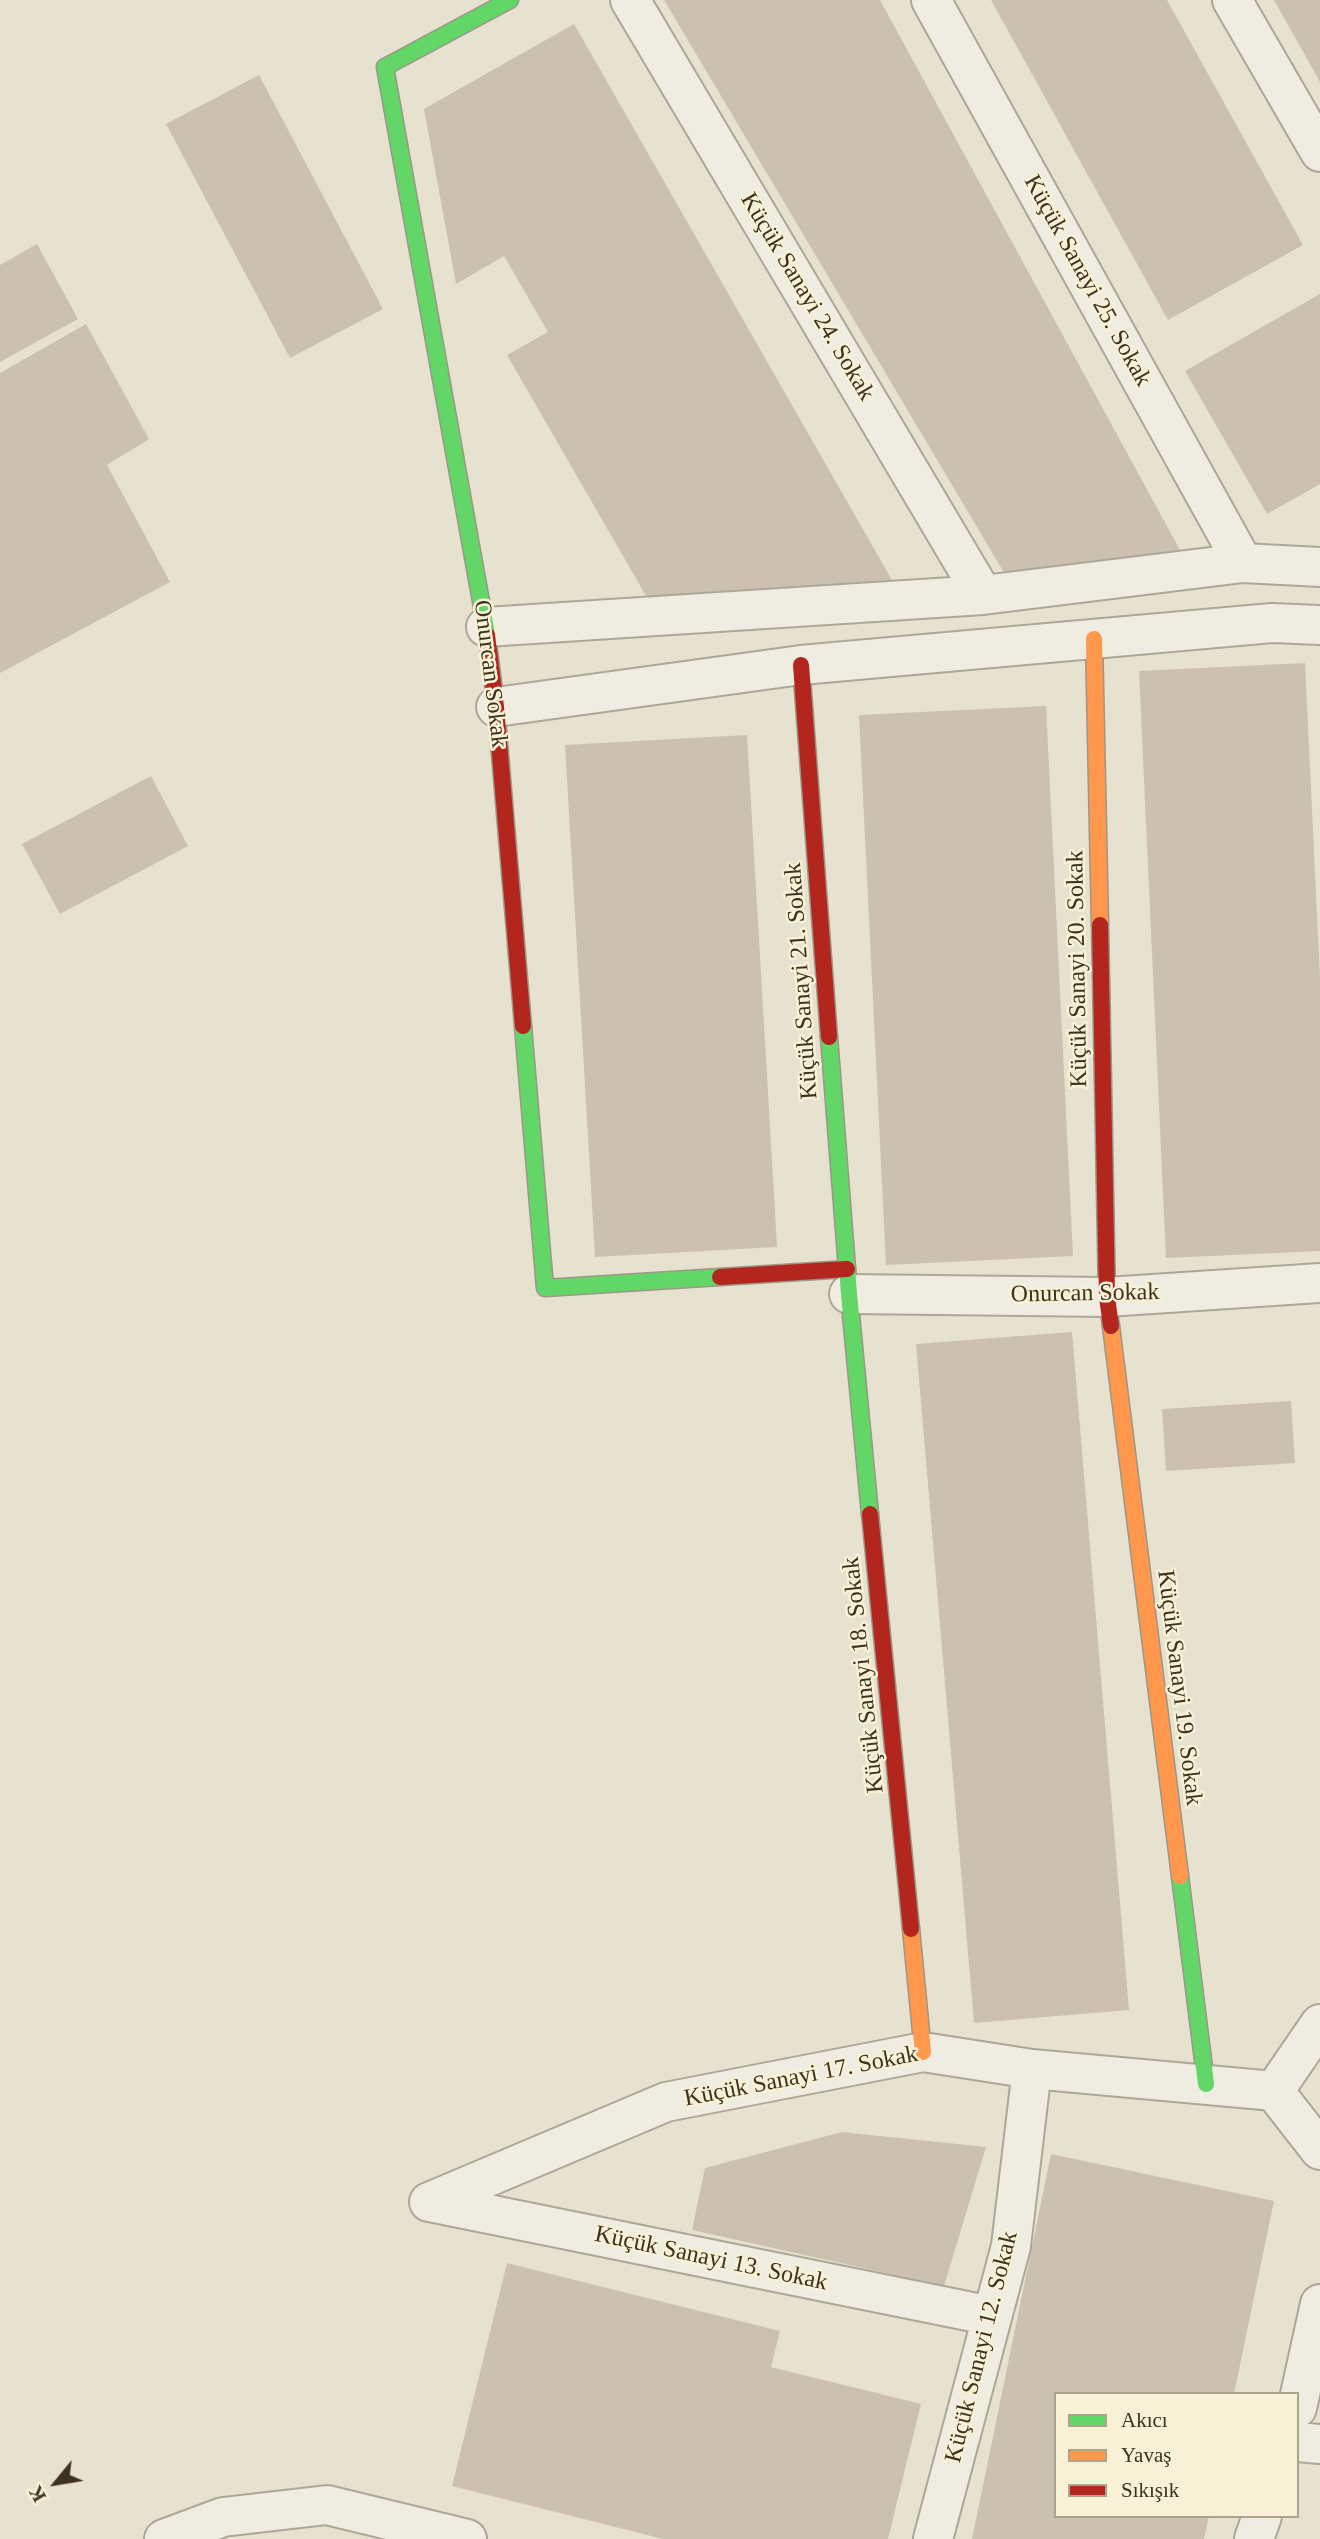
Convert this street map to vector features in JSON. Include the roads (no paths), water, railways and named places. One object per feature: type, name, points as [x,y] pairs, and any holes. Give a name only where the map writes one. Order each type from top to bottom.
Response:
[{"type":"street","name":"Onurcan Sokak","points":[[510,0],[384,67],[486,627],[496,707],[545,1288],[848,1282],[1107,1297],[1320,1283]]},
{"type":"street","name":"Küçük Sanayi 24. Sokak","points":[[630,0],[984,595]]},
{"type":"street","name":"Küçük Sanayi 25. Sokak","points":[[931,0],[1243,563]]},
{"type":"street","points":[[1232,0],[1320,152]]},
{"type":"street","points":[[486,627],[984,595],[1243,563],[1320,567]]},
{"type":"street","points":[[496,707],[802,665],[1272,623],[1320,625]]},
{"type":"street","name":"Küçük Sanayi 20. Sokak","points":[[1094,639],[1107,1297]]},
{"type":"street","name":"Küçük Sanayi 21. Sokak","points":[[802,665],[848,1282]]},
{"type":"street","name":"Küçük Sanayi 18. Sokak","points":[[848,1282],[923,2052]]},
{"type":"street","name":"Küçük Sanayi 19. Sokak","points":[[1107,1297],[1206,2084]]},
{"type":"street","points":[[1320,2024],[1274,2091],[1320,2150]]},
{"type":"street","name":"Küçük Sanayi 17. Sokak","points":[[429,2202],[666,2102],[923,2052],[1032,2069],[1274,2091]]},
{"type":"street","name":"Küçük Sanayi 12. Sokak","points":[[933,2539],[1011,2246],[1032,2069]]},
{"type":"street","name":"Küçük Sanayi 13. Sokak","points":[[429,2202],[992,2316]]},
{"type":"street","points":[[1299,2399],[1320,2304]]},
{"type":"street","points":[[1299,2442],[1320,2444]]},
{"type":"street","points":[[164,2539],[223,2517],[322,2522],[467,2539]]},
{"type":"street","points":[[1254,2539],[1261,2518]]}]
